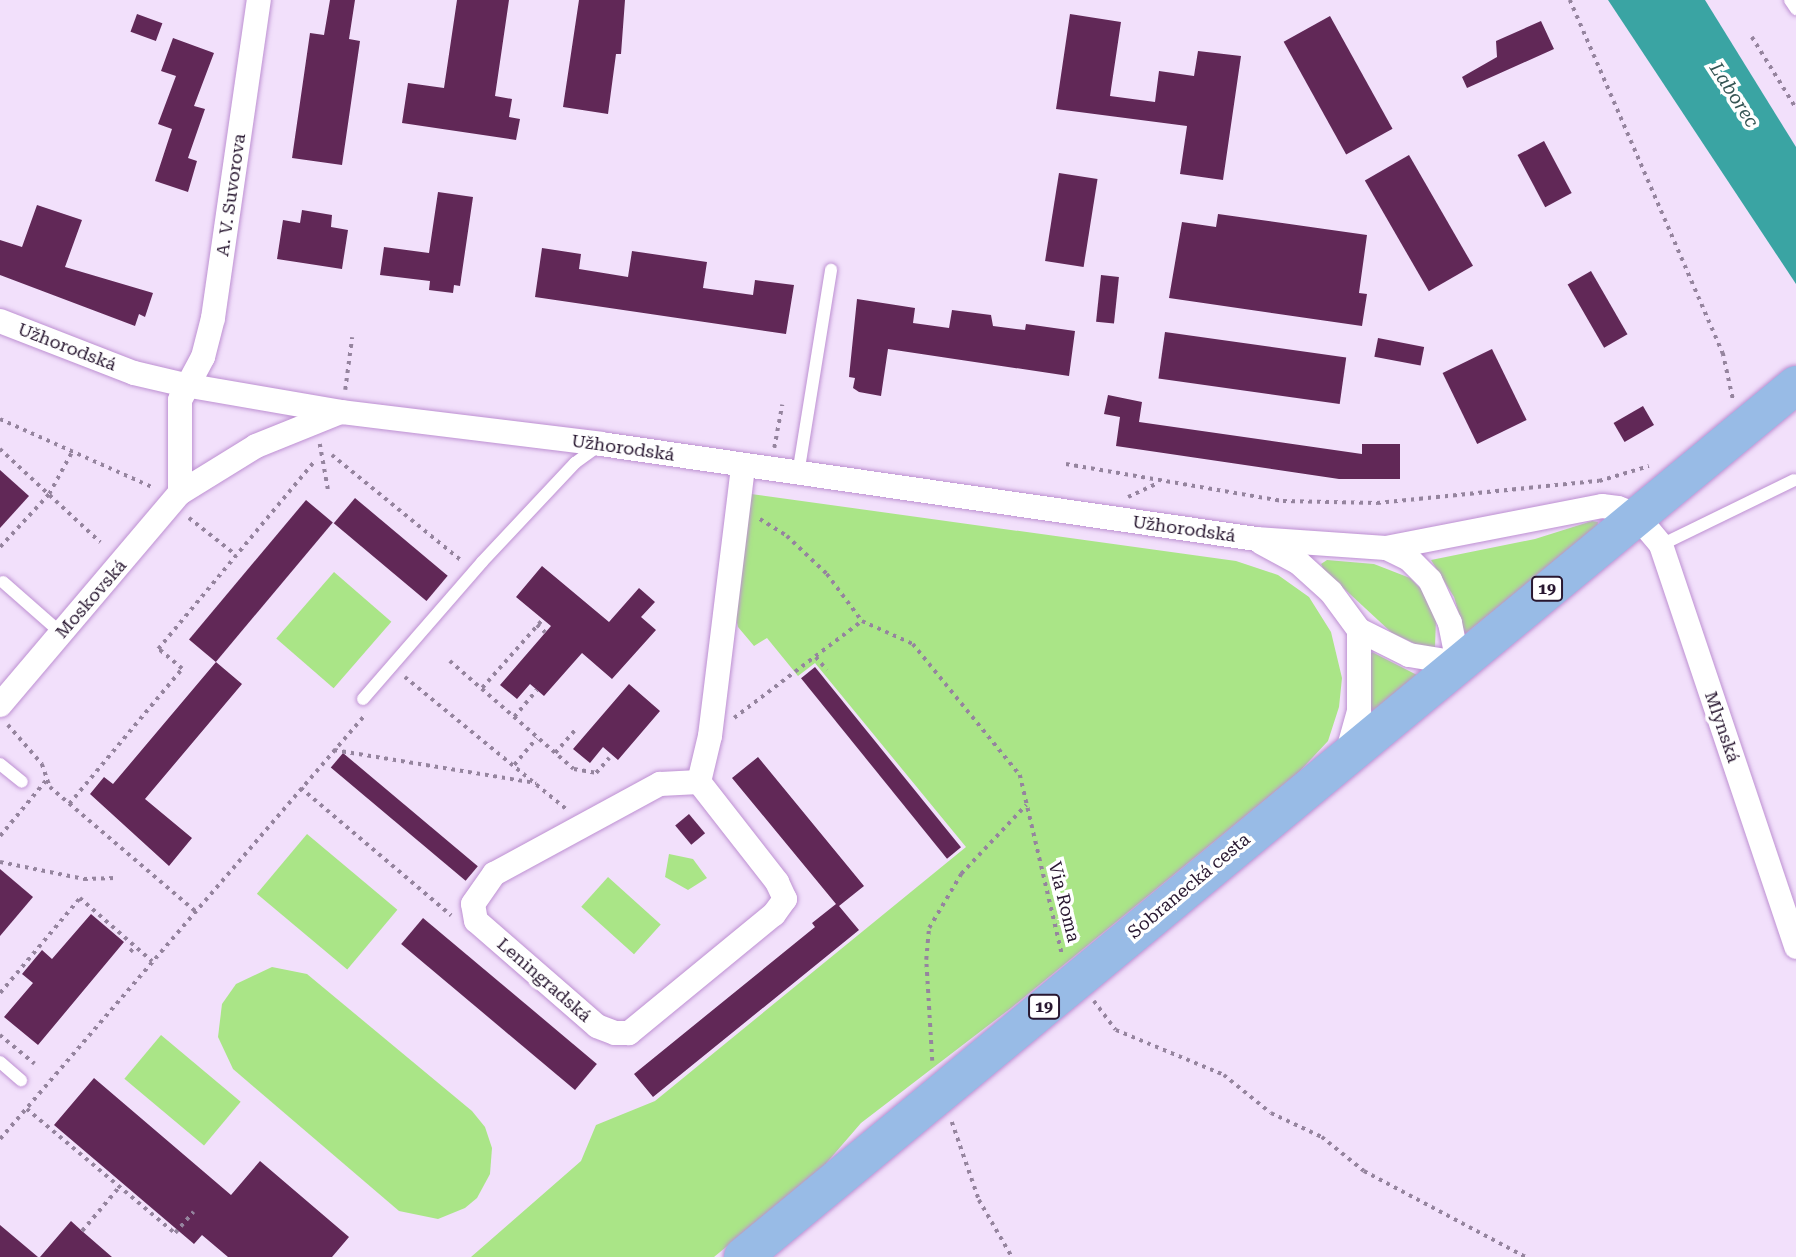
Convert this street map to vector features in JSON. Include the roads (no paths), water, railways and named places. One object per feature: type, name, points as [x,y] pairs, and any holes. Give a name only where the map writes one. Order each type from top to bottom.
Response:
[{"type":"main road","name":"19","points":[[1636,515],[1787,392]]},
{"type":"main road","name":"Sobranecká cesta","points":[[743,1257],[1636,515]]},
{"type":"street","name":"A. V. Suvorova","points":[[185,385],[203,357],[213,318],[259,0]]},
{"type":"street","name":"Užhorodská","points":[[0,321],[134,373],[185,385],[342,412],[601,444],[1256,539],[1386,548],[1602,506],[1636,515]]},
{"type":"street","points":[[182,503],[180,400],[185,385]]},
{"type":"street","name":"Moskovská","points":[[0,705],[61,633],[182,503],[256,446],[342,412]]},
{"type":"street","points":[[699,782],[710,736],[743,466]]},
{"type":"street","name":"Mlynská","points":[[1636,515],[1661,545],[1796,947]]},
{"type":"street","name":"Užhorodská","points":[[1256,539],[1299,563],[1331,592],[1359,630],[1409,655],[1458,663],[1450,623],[1430,580],[1409,559],[1386,548]]},
{"type":"street","points":[[1346,757],[1359,711],[1359,630]]},
{"type":"street","name":"Leningradská","points":[[699,782],[777,882],[785,899],[774,914],[629,1032],[615,1033],[597,1026],[476,920],[473,904],[494,874],[660,784],[699,782]]},
{"type":"lane","points":[[1790,0],[1796,9]]},
{"type":"lane","points":[[798,474],[831,270]]},
{"type":"lane","points":[[363,699],[474,572],[575,463],[601,444]]},
{"type":"lane","points":[[1661,545],[1794,480]]},
{"type":"lane","points":[[4,582],[61,633]]},
{"type":"lane","points":[[0,764],[22,782]]},
{"type":"lane","points":[[0,1062],[21,1080]]},
{"type":"water","name":"Laborec","points":[[1608,0],[1705,0],[1796,147],[1796,284]]}]
